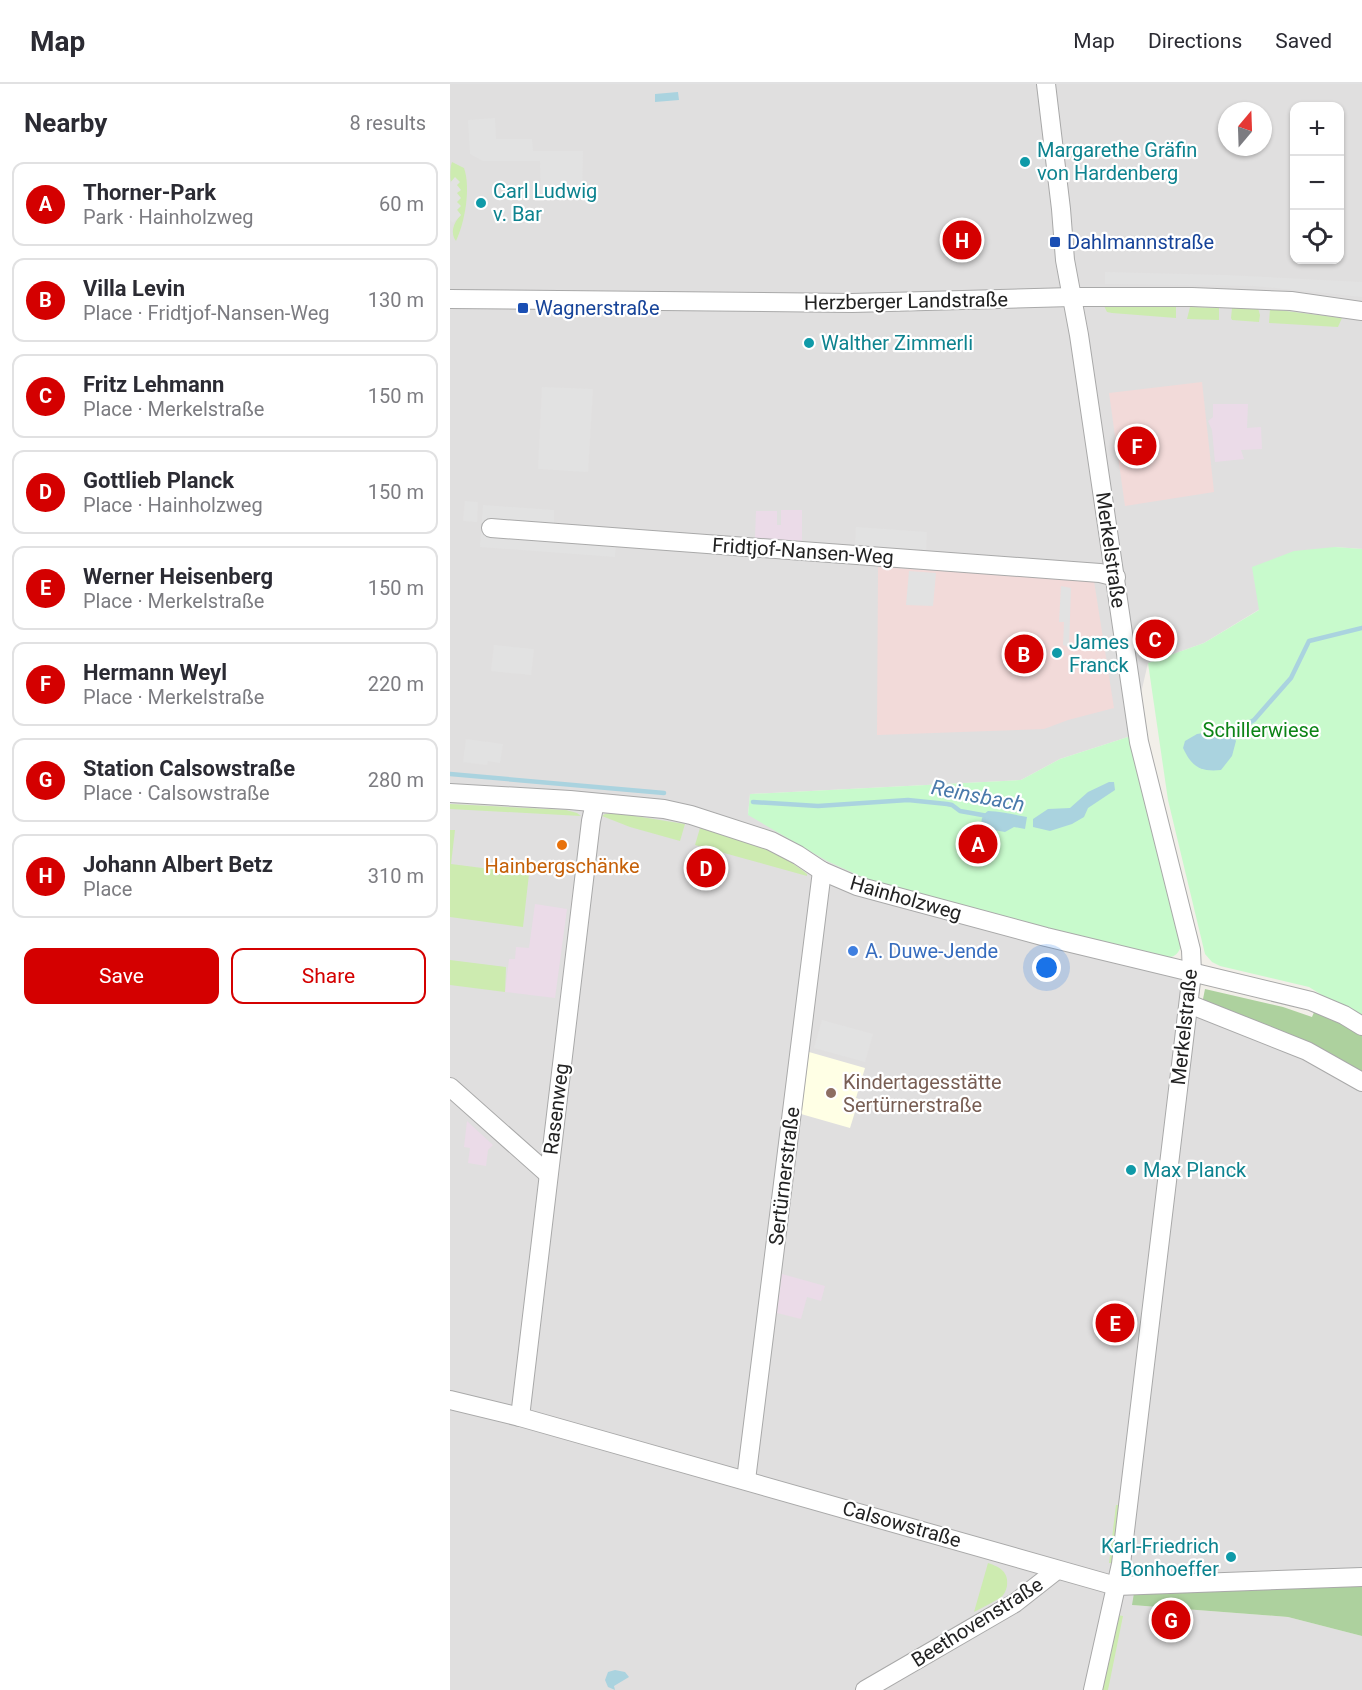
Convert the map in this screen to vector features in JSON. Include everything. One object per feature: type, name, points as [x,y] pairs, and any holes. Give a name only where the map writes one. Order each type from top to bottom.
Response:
[{"type":"street","points":[[1046,84],[1065,260],[1072,297]]},
{"type":"street","name":"Herzberger Landstraße","points":[[450,298],[852,303],[1072,297],[1264,299],[1321,304],[1362,311]]},
{"type":"street","name":"Merkelstraße","points":[[1072,297],[1116,577],[1139,742],[1191,950],[1192,973],[1121,1564],[1093,1690]]},
{"type":"street","name":"Fridtjof-Nansen-Weg","points":[[491,528],[1100,573],[1116,577]]},
{"type":"street","name":"Hainholzweg","points":[[450,793],[595,802],[664,809],[771,841],[822,871],[844,881],[1034,934],[1311,1001],[1344,1015],[1362,1026]]},
{"type":"street","name":"Rasenweg","points":[[520,1416],[595,802]]},
{"type":"street","name":"Sertürnerstraße","points":[[746,1480],[822,871]]},
{"type":"street","points":[[1189,1004],[1307,1051],[1362,1082]]},
{"type":"street","points":[[450,1088],[548,1174]]},
{"type":"street","name":"Calsowstraße","points":[[450,1400],[520,1416],[1116,1586],[1362,1578]]},
{"type":"street","name":"Beethovenstraße","points":[[865,1690],[1015,1603],[1057,1570]]},
{"type":"shaded area","points":[[450,84],[1362,84],[1362,549],[1335,547],[1260,609],[1204,643],[1148,663],[1131,736],[1060,759],[1021,780],[750,794],[748,814],[1165,958],[1202,1004],[1362,1078],[1362,1584],[1132,1605],[1288,1617],[1362,1636],[1362,1690],[450,1690]]},
{"type":"shaded area","points":[[495,118],[496,139],[532,139],[533,151],[583,151],[582,199],[541,199],[540,161],[483,161],[470,154],[468,120]]},
{"type":"shaded area","points":[[455,177],[460,182],[457,185],[461,190],[457,193],[461,198],[457,202],[461,206],[457,210],[461,215],[453,223],[450,220],[450,183]]},
{"type":"shaded area","points":[[1105,272],[1362,282],[1362,297],[1255,286],[1105,284]]},
{"type":"shaded area","points":[[1202,382],[1214,492],[1125,506],[1109,393]]},
{"type":"shaded area","points":[[542,387],[593,389],[588,472],[538,469]]},
{"type":"shaded area","points":[[1213,404],[1248,404],[1247,428],[1261,427],[1262,449],[1241,450],[1244,459],[1215,462],[1212,430],[1208,421],[1213,417]]},
{"type":"shaded area","points":[[465,501],[478,502],[477,522],[463,521]]},
{"type":"shaded area","points":[[483,505],[554,510],[554,524],[617,528],[615,557],[480,547]]},
{"type":"shaded area","points":[[781,510],[802,510],[802,541],[755,538],[756,511],[777,511],[777,525],[781,525]]},
{"type":"shaded area","points":[[856,527],[927,532],[926,550],[855,546]]},
{"type":"shaded area","points":[[878,567],[1094,581],[1114,708],[1044,729],[877,735]]},
{"type":"shaded area","points":[[909,571],[936,573],[933,606],[906,605]]},
{"type":"shaded area","points":[[1061,586],[1071,588],[1069,647],[1063,645],[1064,622],[1059,622]]},
{"type":"shaded area","points":[[494,645],[534,649],[531,675],[491,671]]},
{"type":"shaded area","points":[[466,739],[503,744],[500,763],[488,761],[487,765],[463,762]]},
{"type":"shaded area","points":[[535,904],[567,909],[555,998],[505,992],[509,959],[515,959],[516,947],[529,948]]},
{"type":"shaded area","points":[[822,1020],[873,1034],[865,1062],[814,1048]]},
{"type":"shaded area","name":"Kindertagesstätte Sertürnerstraße","points":[[809,1052],[865,1068],[850,1128],[801,1114]]},
{"type":"shaded area","points":[[467,1121],[493,1145],[488,1150],[486,1166],[468,1163],[470,1148],[464,1147]]},
{"type":"shaded area","points":[[782,1274],[825,1286],[821,1301],[807,1297],[801,1319],[777,1313]]},
{"type":"green space","points":[[452,162],[464,168],[467,185],[464,215],[456,241],[453,228],[461,215],[457,210],[455,178],[451,182]]},
{"type":"green space","points":[[1104,306],[1176,307],[1176,318],[1112,313],[1107,312]]},
{"type":"green space","points":[[1190,307],[1219,308],[1219,320],[1187,319]]},
{"type":"green space","points":[[1232,308],[1258,308],[1259,322],[1232,320]]},
{"type":"green space","points":[[1270,309],[1342,318],[1338,327],[1269,323]]},
{"type":"green space","name":"Schillerwiese","points":[[1335,547],[1362,549],[1362,1020],[1309,987],[1220,966],[1212,962],[1205,954],[1168,800],[1148,663],[1204,643],[1259,610],[1252,567],[1294,551]]},
{"type":"green space","points":[[1131,736],[1181,946],[1177,953],[1168,958],[873,882],[827,861],[748,815],[750,794],[1021,780],[1060,759]]},
{"type":"green space","points":[[450,804],[566,810],[581,816],[450,809]]},
{"type":"green space","points":[[616,813],[685,824],[680,841],[630,827],[602,816]]},
{"type":"green space","points":[[700,828],[770,851],[796,865],[807,876],[695,845]]},
{"type":"green space","points":[[450,830],[455,830],[451,864],[529,874],[523,927],[450,917]]},
{"type":"green space","points":[[450,960],[506,967],[505,992],[450,985]]},
{"type":"green space","points":[[1205,989],[1283,1007],[1312,1017],[1315,1010],[1362,1034],[1362,1078],[1202,1004]]},
{"type":"green space","points":[[1116,1505],[1121,1505],[1114,1563],[1109,1563]]},
{"type":"green space","points":[[988,1563],[1000,1568],[1005,1574],[1007,1588],[1000,1598],[974,1612]]},
{"type":"green space","points":[[1362,1584],[1362,1636],[1288,1617],[1132,1605],[1134,1593]]},
{"type":"green space","points":[[1117,1615],[1123,1616],[1108,1690],[1101,1690]]},
{"type":"water","points":[[678,92],[679,100],[655,102],[655,94]]},
{"type":"water","points":[[1221,730],[1232,734],[1236,741],[1232,756],[1221,770],[1202,769],[1193,764],[1183,748],[1185,741],[1197,734]]},
{"type":"water","points":[[1114,782],[1115,790],[1088,808],[1084,817],[1072,824],[1050,831],[1033,827],[1033,819],[1048,809],[1070,808],[1088,792]]},
{"type":"water","points":[[988,811],[1027,817],[1025,829],[1014,827],[1005,832],[982,828],[982,818]]},
{"type":"water","points":[[615,1670],[625,1672],[629,1677],[614,1686],[615,1690],[608,1687],[605,1680],[608,1672]]},
{"type":"waterway","name":"Reinsbach","points":[[1227,736],[1254,720],[1291,678],[1309,641],[1362,628]]},
{"type":"waterway","name":"Reinsbach","points":[[450,774],[664,793]]},
{"type":"waterway","name":"Reinsbach","points":[[753,802],[818,806],[908,800],[947,804],[960,811],[988,816]]},
{"type":"place","name":"Margarethe Gräfin von Hardenberg","points":[[1025,162]]},
{"type":"place","name":"Carl Ludwig v. Bar","points":[[481,203]]},
{"type":"place","name":"Johann Albert Betz","points":[[962,240]]},
{"type":"place","name":"Dahlmannstraße","points":[[1055,242]]},
{"type":"place","name":"Wagnerstraße","points":[[523,308]]},
{"type":"place","name":"Walther Zimmerli","points":[[809,343]]},
{"type":"place","name":"Hermann Weyl","points":[[1137,446]]},
{"type":"place","name":"Fritz Lehmann","points":[[1155,639]]},
{"type":"place","name":"James Franck","points":[[1057,653]]},
{"type":"place","name":"Villa Levin","points":[[1024,654]]},
{"type":"place","name":"Thorner-Park","points":[[978,844]]},
{"type":"place","name":"Hainbergschänke","points":[[562,845]]},
{"type":"place","name":"Gottlieb Planck","points":[[706,868]]},
{"type":"place","name":"A. Duwe-Jende","points":[[853,951]]},
{"type":"place","name":"Kindertagesstätte Sertürnerstraße","points":[[831,1093]]},
{"type":"place","name":"Max Planck","points":[[1131,1170]]},
{"type":"place","name":"Werner Heisenberg","points":[[1115,1323]]},
{"type":"place","name":"Karl-Friedrich Bonhoeffer","points":[[1231,1557]]},
{"type":"place","name":"Station Calsowstraße","points":[[1171,1620]]}]
